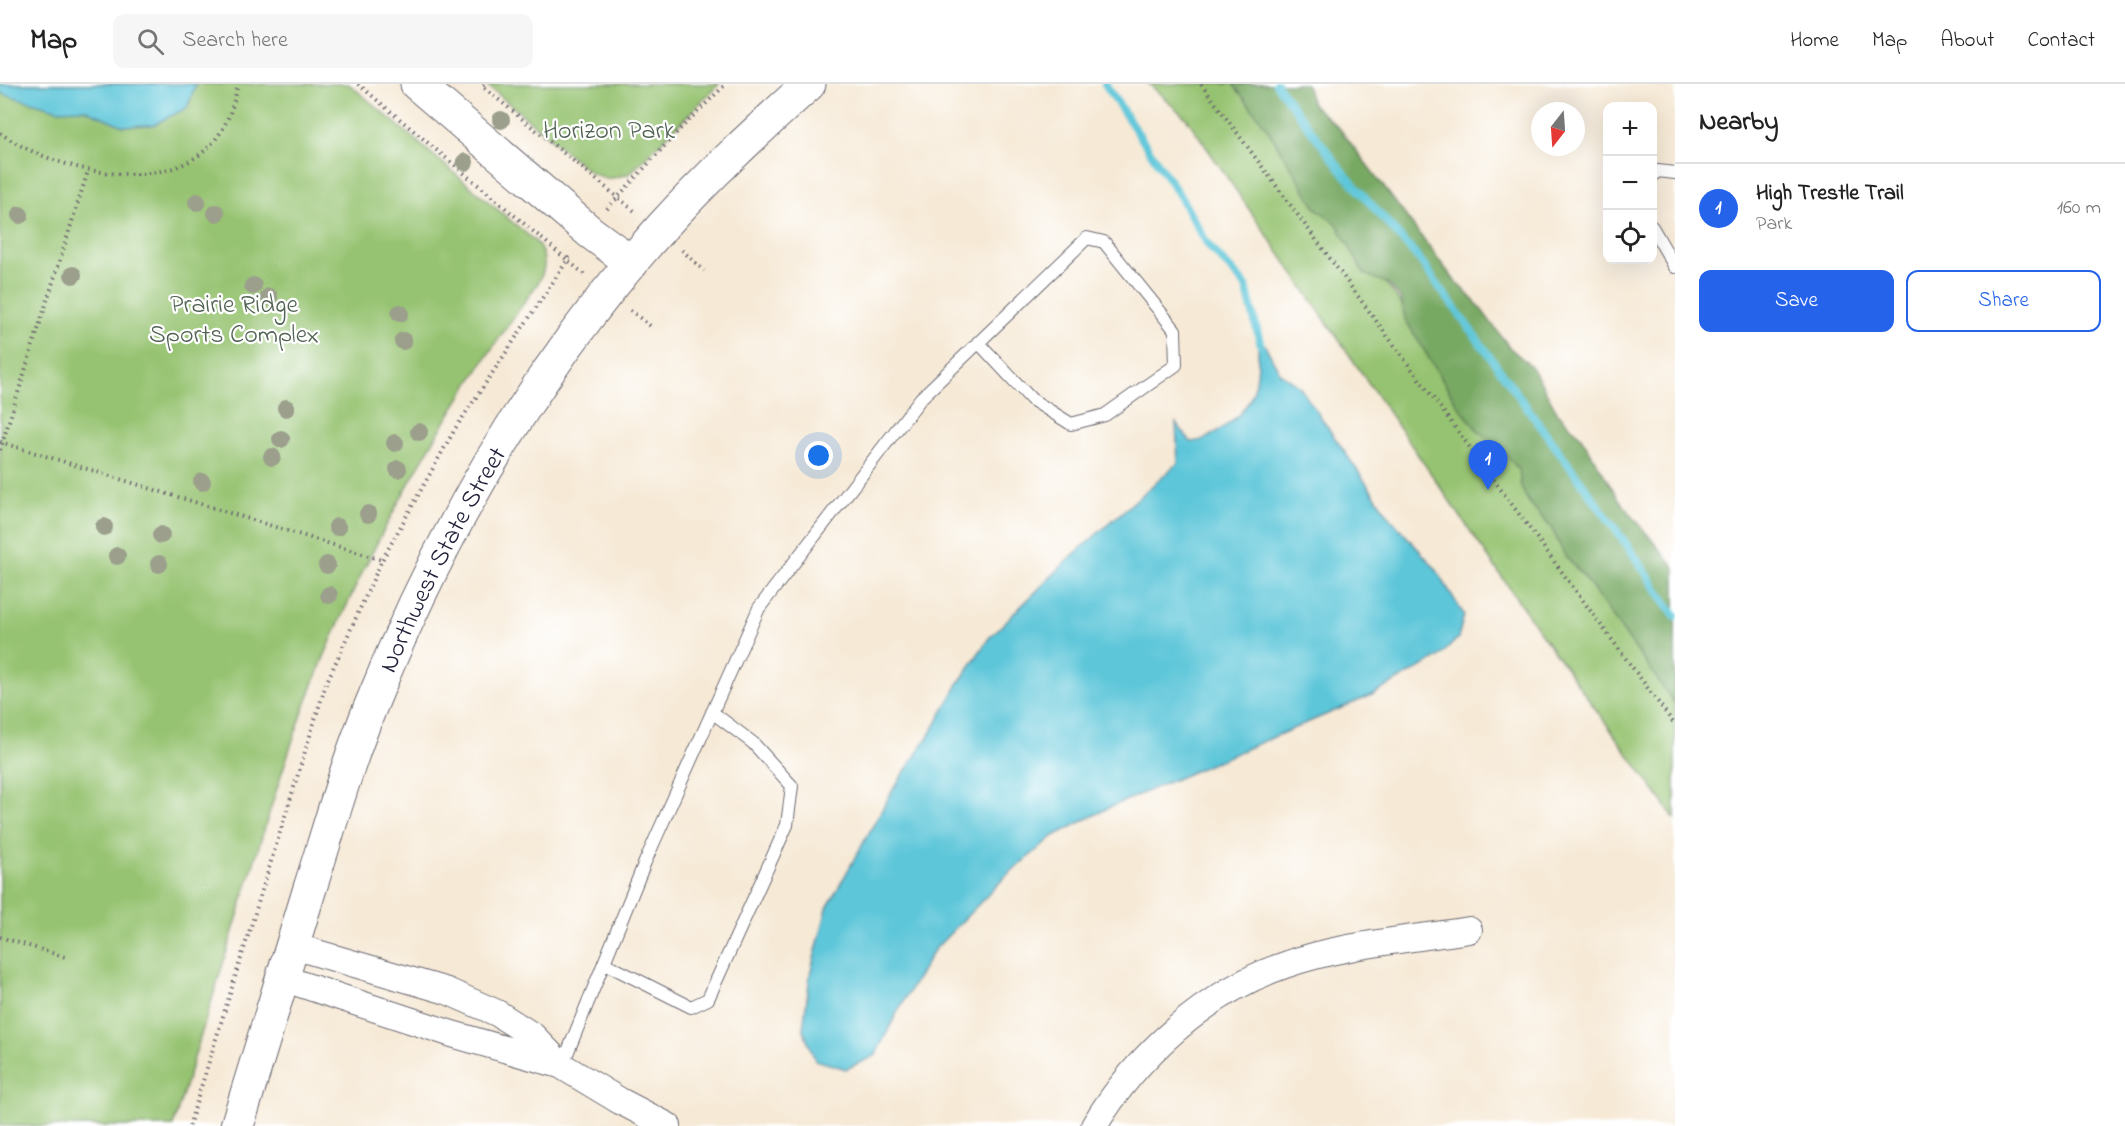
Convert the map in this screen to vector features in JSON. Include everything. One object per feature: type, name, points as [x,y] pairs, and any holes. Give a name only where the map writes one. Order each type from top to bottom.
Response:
[{"type":"main road","points":[[417,84],[590,231],[632,263]]},
{"type":"main road","name":"Northwest State Street","points":[[237,1126],[364,723],[435,560],[517,419],[608,293],[661,229],[742,146],[809,84]]},
{"type":"street","points":[[1094,1126],[1109,1100],[1160,1043],[1190,1018],[1252,979],[1284,965],[1315,956],[1469,930]]},
{"type":"street","points":[[293,946],[447,991],[497,1013],[533,1036],[562,1066],[620,1101],[668,1126]]},
{"type":"street","points":[[282,978],[452,1034],[562,1066]]},
{"type":"lane","points":[[1657,172],[1675,173]]},
{"type":"lane","points":[[1657,234],[1675,267]]},
{"type":"lane","points":[[562,1066],[604,963],[759,608],[921,398],[978,342],[1087,238],[1104,242],[1175,330],[1176,365],[1105,415],[1071,424],[1031,399],[978,342]]},
{"type":"lane","points":[[604,963],[691,1007],[708,999],[787,825],[792,786],[753,743],[712,712]]},
{"type":"path","points":[[0,133],[23,149],[88,171],[147,172],[183,164],[203,152],[220,133],[230,114],[238,84]]},
{"type":"path","points":[[358,84],[653,328]]},
{"type":"path","points":[[590,231],[616,197],[726,84]]},
{"type":"path","points":[[1202,84],[1675,725]]},
{"type":"path","points":[[482,85],[616,197],[661,229],[704,271]]},
{"type":"path","points":[[0,450],[88,171]]},
{"type":"path","points":[[1,443],[382,560]]},
{"type":"path","points":[[0,937],[64,957]]},
{"type":"green space","name":"Prairie Ridge Sports Complex","points":[[0,84],[349,84],[535,241],[544,261],[538,283],[477,372],[420,464],[369,558],[324,657],[303,710],[276,791],[173,1126],[0,1126]]},
{"type":"green space","name":"Horizon Park","points":[[486,84],[719,84],[629,174],[608,179],[591,173]]},
{"type":"green space","points":[[1149,84],[1270,84],[1307,177],[1444,361],[1565,539],[1675,680],[1675,819],[1537,628],[1187,119]]},
{"type":"green space","points":[[1233,84],[1306,84],[1312,104],[1340,129],[1455,281],[1478,305],[1510,348],[1532,367],[1558,413],[1581,437],[1621,502],[1675,568],[1675,704],[1584,577],[1565,556],[1552,529],[1528,501],[1521,487],[1519,470],[1499,447],[1479,432],[1457,404],[1405,319],[1401,299],[1389,284],[1364,274],[1337,224],[1316,208],[1266,127]]},
{"type":"water","points":[[0,84],[196,84],[187,108],[153,125],[123,126],[84,109],[59,110],[0,93]]},
{"type":"water","points":[[1265,345],[1280,373],[1299,386],[1391,519],[1436,569],[1464,615],[1458,638],[1439,657],[1374,694],[1108,808],[1054,836],[1007,875],[934,950],[899,1009],[875,1056],[846,1069],[815,1060],[803,1029],[810,974],[827,908],[894,788],[933,729],[958,684],[989,638],[1072,556],[1178,463],[1176,423],[1191,442],[1216,433],[1243,410],[1249,402],[1256,382],[1258,347]]},
{"type":"waterway","points":[[1105,84],[1178,193],[1208,245],[1246,286],[1261,346]]},
{"type":"waterway","points":[[1276,84],[1342,171],[1419,259],[1627,545],[1675,616]]},
{"type":"place","name":"High Trestle Trail","points":[[1488,490]]}]
